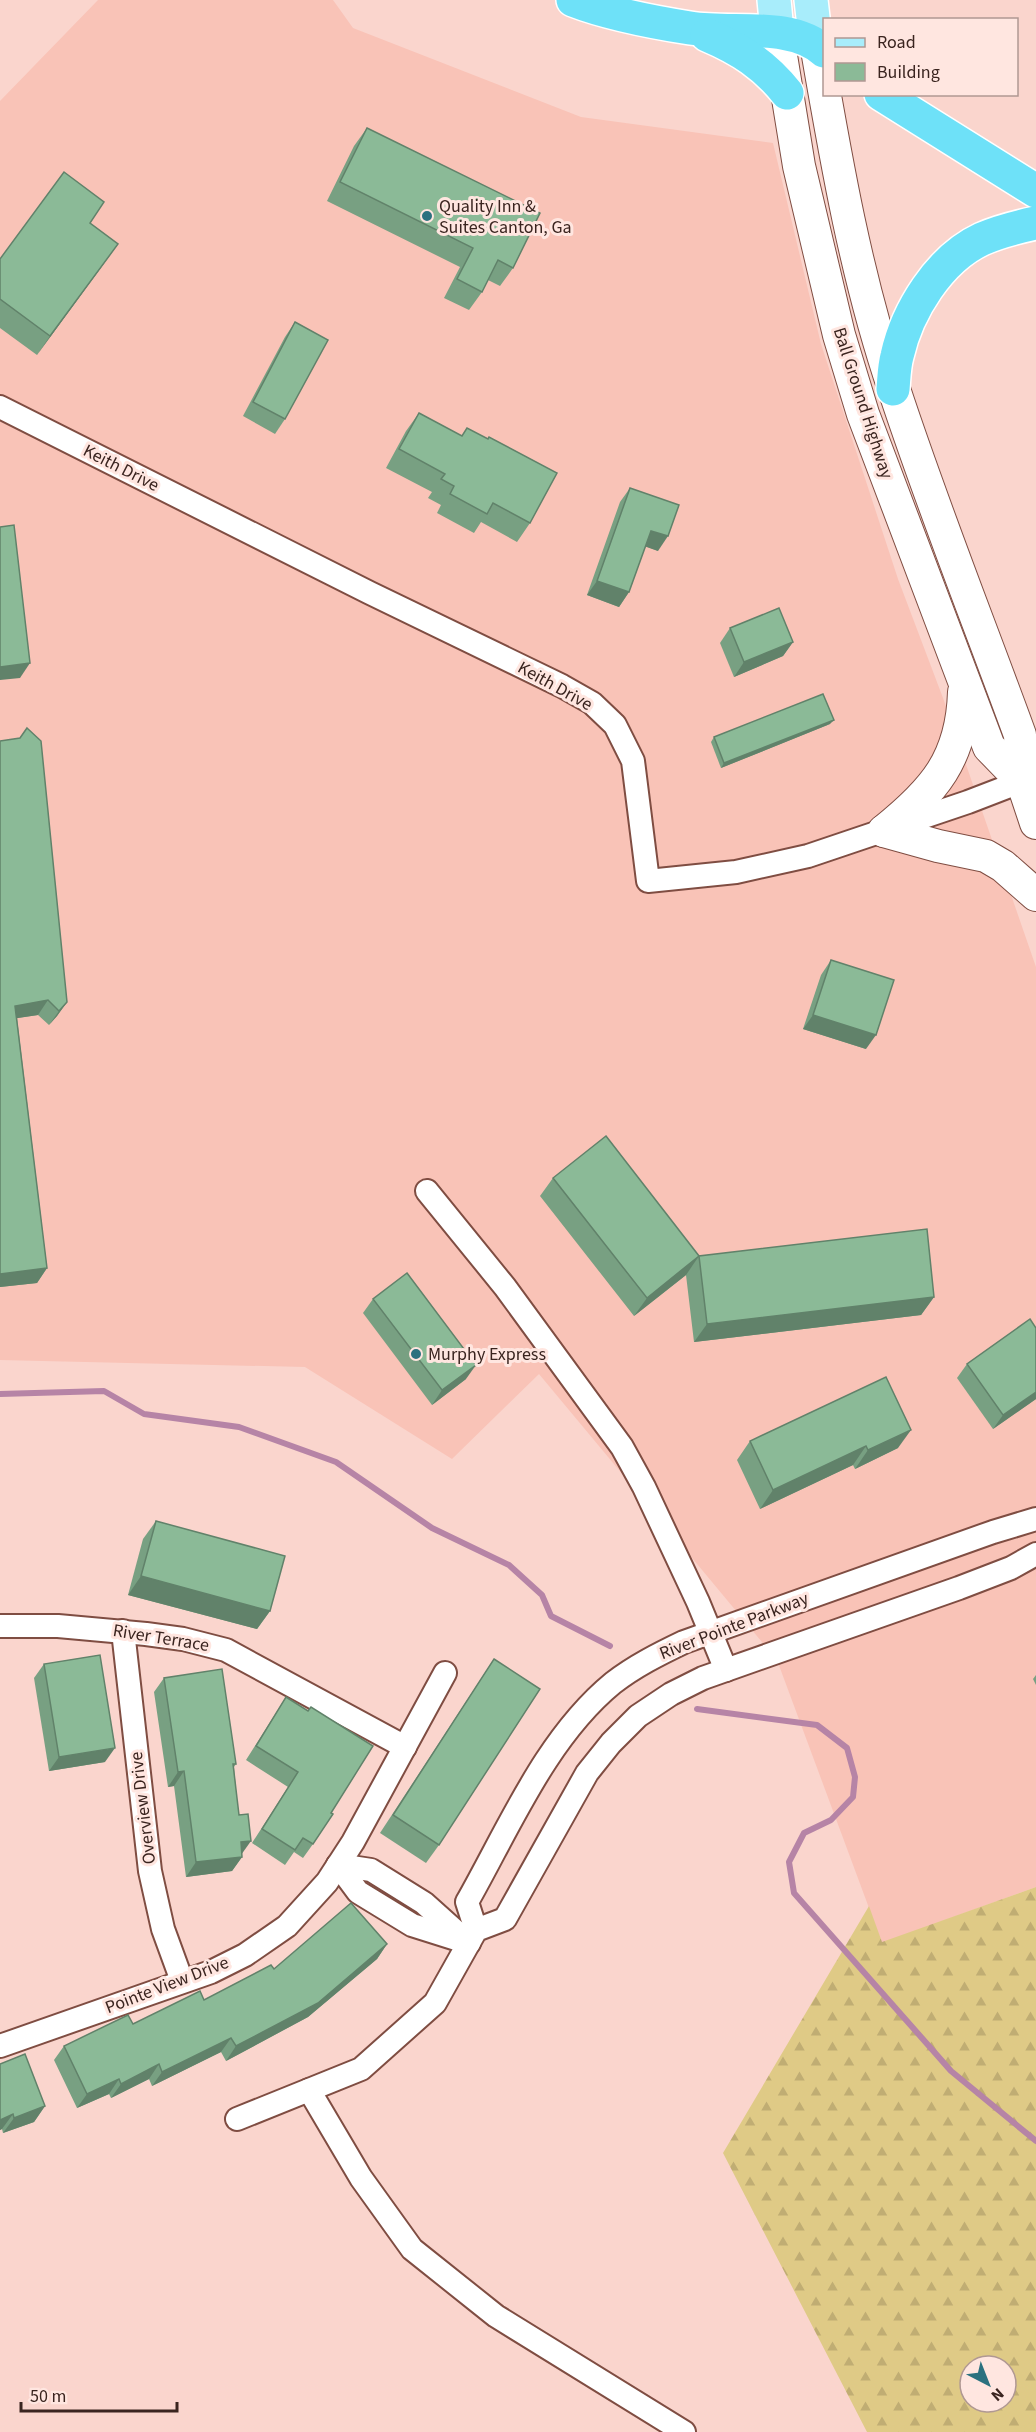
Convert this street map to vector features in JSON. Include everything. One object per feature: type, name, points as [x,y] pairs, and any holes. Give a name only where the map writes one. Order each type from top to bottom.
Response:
[{"type":"highway","points":[[573,0],[630,16],[692,28],[737,32],[776,16],[820,47]]},
{"type":"highway","points":[[692,28],[749,56],[787,93]]},
{"type":"highway","points":[[884,96],[1036,191]]},
{"type":"highway","points":[[894,389],[896,357],[906,326],[926,291],[951,260],[980,240],[1009,229],[1036,224]]},
{"type":"main road","points":[[811,0],[820,47]]},
{"type":"main road","name":"Ball Ground Highway","points":[[776,16],[787,93],[813,229],[839,335],[860,403],[988,747],[1029,779]]},
{"type":"main road","name":"Ball Ground Highway","points":[[820,47],[823,65]]},
{"type":"main road","name":"Ball Ground Highway","points":[[828,96],[849,222],[861,277],[894,389],[1020,735],[1036,823]]},
{"type":"main road","points":[[884,831],[924,796],[940,776],[952,755],[963,716],[964,682]]},
{"type":"main road","points":[[884,831],[986,856],[1003,866],[1036,895]]},
{"type":"street","name":"Keith Drive","points":[[0,407],[592,703],[615,725],[633,762],[648,881],[736,873],[808,856],[1029,779]]},
{"type":"street","points":[[427,1191],[512,1295],[617,1440],[645,1487],[726,1670]]},
{"type":"street","name":"River Pointe Parkway","points":[[1036,1519],[984,1535],[711,1632],[647,1660],[614,1683],[584,1710],[560,1738],[539,1771],[467,1902],[472,1937],[505,1919],[587,1773],[611,1743],[638,1716],[671,1694],[726,1670],[959,1588],[1011,1568],[1036,1554]]},
{"type":"street","name":"River Terrace","points":[[0,1626],[58,1626],[123,1631],[183,1639],[226,1650],[405,1747]]},
{"type":"street","name":"Overview Drive","points":[[123,1631],[150,1871],[163,1929],[182,1981]]},
{"type":"street","name":"Pointe View Drive","points":[[0,2046],[226,1965],[271,1938],[293,1920],[327,1882],[353,1842],[445,1673]]},
{"type":"street","points":[[237,2119],[361,2069],[435,2002],[472,1937],[412,1925],[358,1892],[338,1865]]},
{"type":"street","points":[[309,2090],[360,2178],[412,2249],[496,2316],[684,2432]]},
{"type":"shaded area","points":[[98,0],[333,0],[353,28],[581,117],[773,143],[821,344],[898,579],[943,698],[1036,967],[1036,1887],[882,1943],[777,1660],[539,1374],[452,1459],[305,1367],[0,1360],[0,101]]},
{"type":"green space","points":[[1036,1887],[1036,2432],[867,2432],[723,2153],[869,1906],[882,1942]]},
{"type":"building","name":"Quality Inn & Suites Canton, Ga","points":[[367,128],[540,213],[513,268],[498,260],[482,292],[457,279],[473,248],[340,182]]},
{"type":"building","points":[[64,172],[104,202],[90,223],[118,244],[50,336],[0,299],[0,259]]},
{"type":"building","points":[[295,322],[328,340],[285,419],[253,402]]},
{"type":"building","points":[[419,413],[462,436],[467,428],[488,439],[489,437],[557,473],[530,523],[493,503],[487,514],[450,494],[454,486],[441,479],[445,474],[399,449]]},
{"type":"building","points":[[630,488],[679,505],[668,536],[651,531],[629,592],[597,581]]},
{"type":"building","points":[[14,525],[30,663],[0,667],[0,527]]},
{"type":"building","points":[[779,608],[793,642],[744,662],[730,628]]},
{"type":"building","points":[[823,694],[834,720],[724,763],[714,737]]},
{"type":"building","points":[[27,728],[41,741],[67,1002],[59,1011],[48,1000],[15,1006],[47,1268],[0,1274],[0,741],[20,738]]},
{"type":"building","points":[[831,960],[894,980],[876,1035],[813,1015]]},
{"type":"building","points":[[606,1136],[699,1256],[647,1298],[553,1178]]},
{"type":"building","points":[[927,1229],[934,1297],[707,1324],[699,1256]]},
{"type":"building","points":[[407,1273],[476,1365],[442,1390],[373,1299]]},
{"type":"building","points":[[1030,1319],[1036,1328],[1036,1392],[1003,1415],[967,1364]]},
{"type":"building","points":[[886,1377],[911,1430],[868,1450],[866,1446],[773,1490],[750,1441]]},
{"type":"building","points":[[156,1521],[285,1556],[270,1611],[141,1576]]},
{"type":"building","points":[[100,1655],[115,1748],[59,1757],[44,1664]]},
{"type":"building","points":[[494,1659],[540,1689],[439,1845],[393,1815]]},
{"type":"building","points":[[222,1669],[236,1764],[233,1764],[239,1815],[248,1814],[251,1841],[241,1842],[242,1857],[196,1862],[184,1771],[178,1772],[164,1678]]},
{"type":"building","points":[[286,1697],[308,1711],[311,1707],[373,1746],[313,1844],[303,1838],[295,1850],[262,1829],[298,1772],[256,1746]]},
{"type":"building","points":[[351,1903],[387,1944],[318,2003],[236,2046],[231,2038],[162,2072],[159,2064],[121,2084],[119,2079],[87,2094],[64,2046],[128,2015],[133,2024],[200,1991],[204,2000],[271,1965],[274,1969]]},
{"type":"building","points":[[25,2054],[45,2106],[14,2118],[13,2114],[0,2120],[0,2064]]},
{"type":"waterway","points":[[0,1394],[104,1391],[144,1414],[239,1427],[336,1462],[432,1528],[509,1565],[542,1595],[551,1616],[610,1646]]},
{"type":"waterway","points":[[697,1709],[817,1725],[847,1748],[855,1777],[853,1797],[831,1820],[804,1833],[789,1862],[794,1893],[951,2071],[1036,2141]]},
{"type":"place","name":"Quality Inn & Suites Canton, Ga","points":[[427,216]]},
{"type":"place","name":"Murphy Express","points":[[416,1354]]}]
